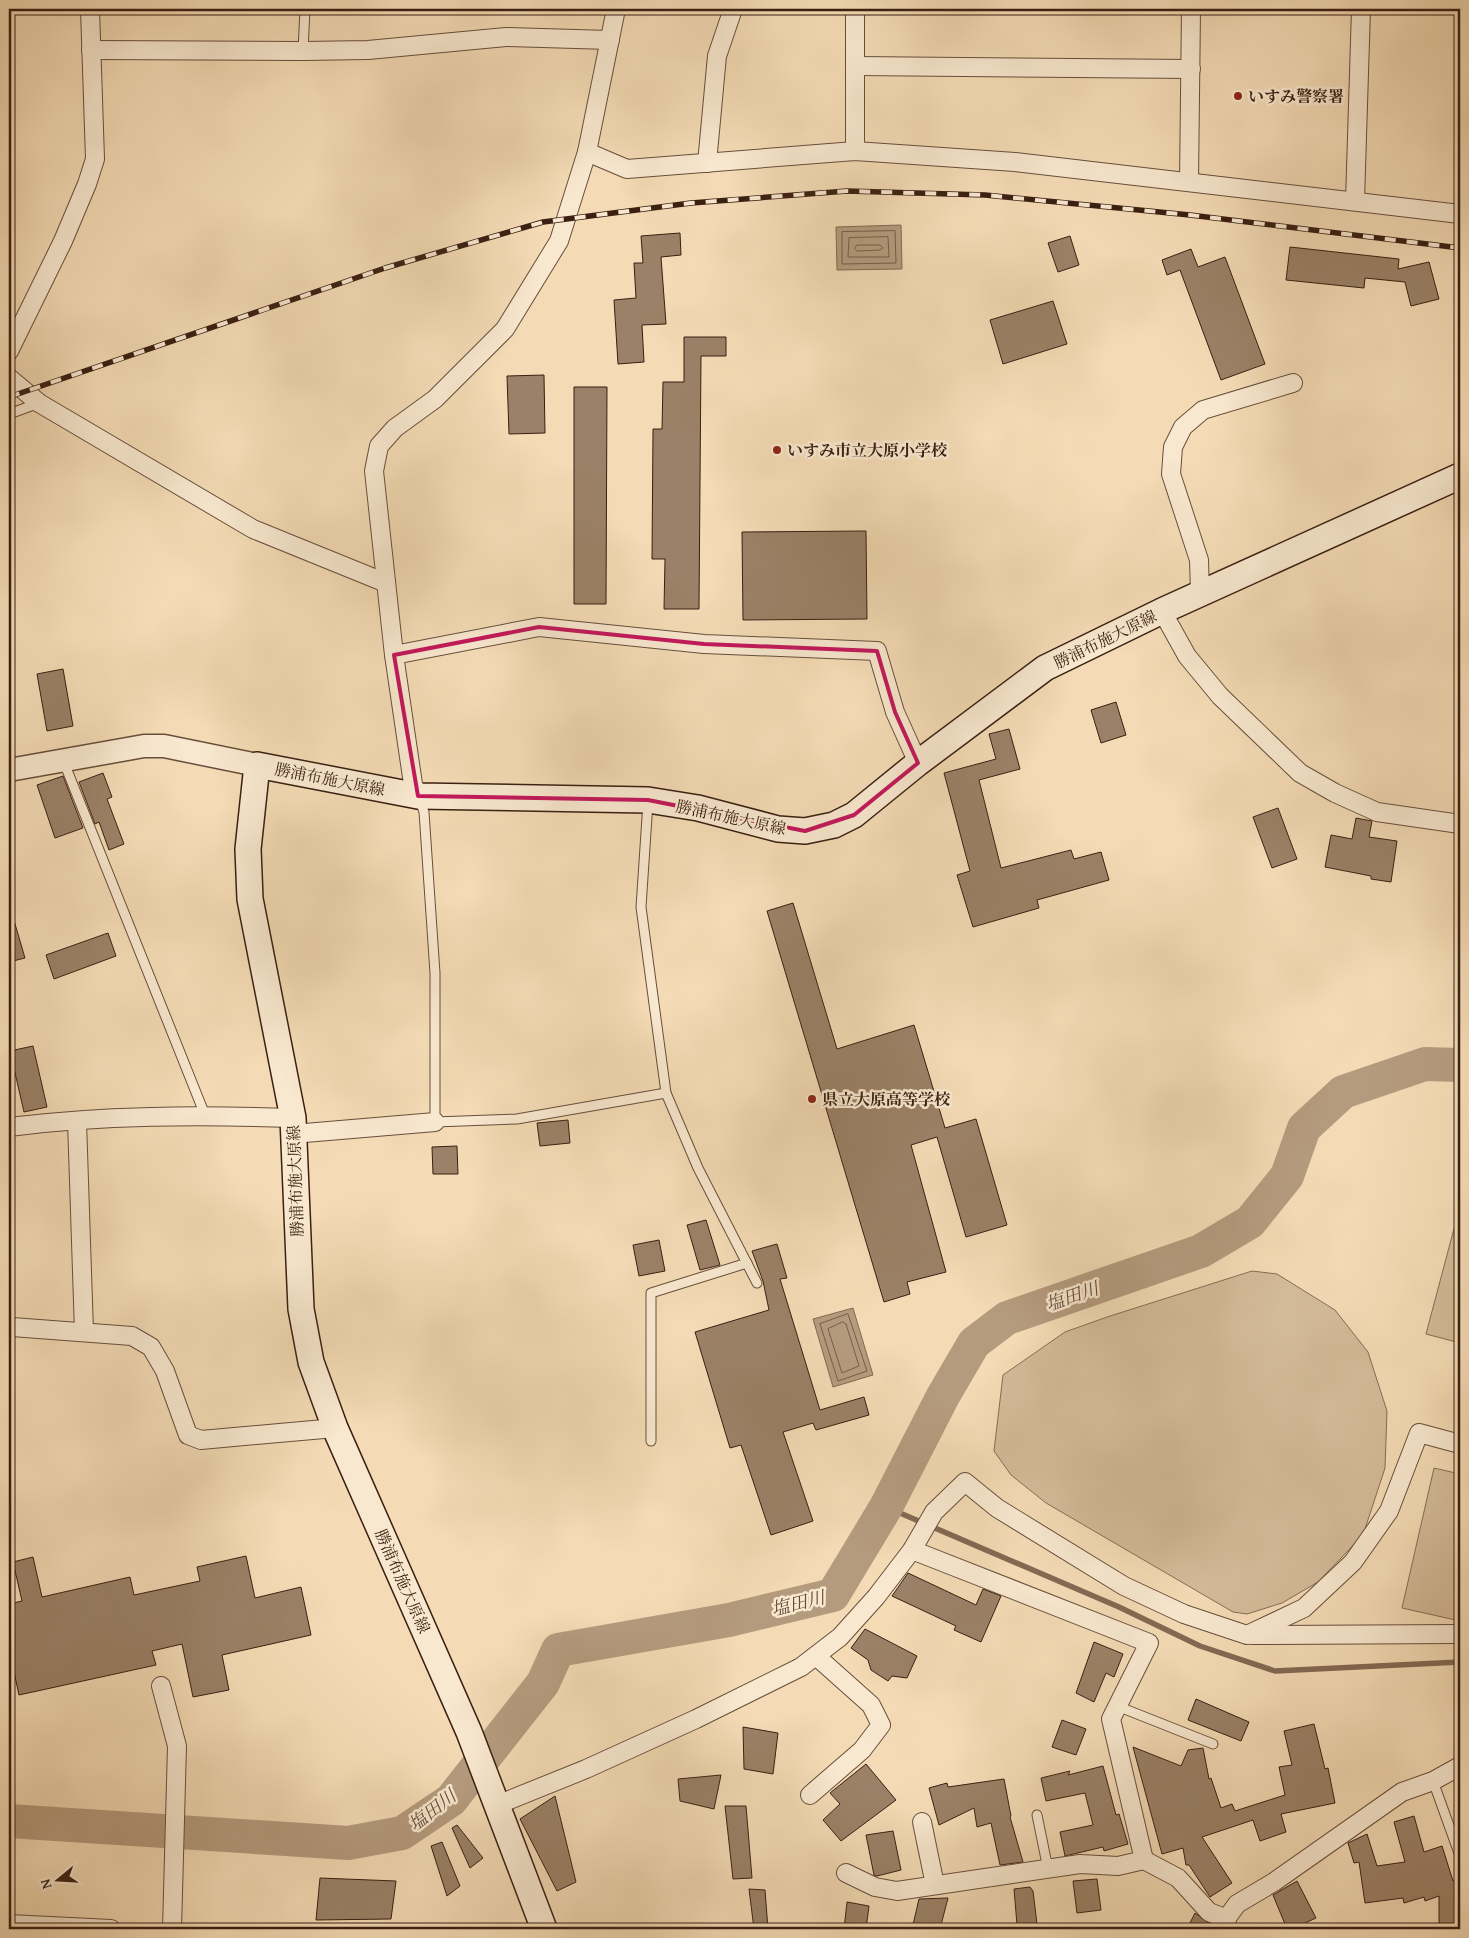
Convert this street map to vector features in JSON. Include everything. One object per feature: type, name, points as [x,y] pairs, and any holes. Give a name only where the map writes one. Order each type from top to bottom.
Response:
[{"type":"main road","name":"勝浦布施大原線","points":[[544,1929],[469,1732],[335,1428],[311,1362],[301,1309],[293,1126],[250,899],[248,849],[257,765],[418,796],[648,800],[698,808],[778,829],[805,831],[834,825],[854,815],[918,763],[1045,668],[1162,611],[1460,476]]},
{"type":"street","points":[[9,351],[63,241],[88,184],[95,159],[90,9]]},
{"type":"street","points":[[418,796],[414,784],[394,655],[386,583],[374,472],[380,446],[395,428],[435,399],[505,329],[559,241],[587,152],[616,9]]},
{"type":"street","points":[[707,163],[718,56],[733,9]]},
{"type":"street","points":[[855,9],[855,151]]},
{"type":"street","points":[[1189,182],[1191,9]]},
{"type":"street","points":[[1355,201],[1361,9]]},
{"type":"street","points":[[91,50],[368,50],[506,37],[610,40]]},
{"type":"street","points":[[855,66],[1191,69]]},
{"type":"street","points":[[587,152],[627,169],[855,151],[1015,162],[1460,214]]},
{"type":"street","points":[[9,378],[39,403],[253,529],[386,583]]},
{"type":"street","points":[[1200,594],[1199,560],[1171,474],[1173,447],[1183,428],[1203,410],[1293,383]]},
{"type":"street","points":[[1162,611],[1187,656],[1220,696],[1300,773],[1335,794],[1377,812],[1460,824]]},
{"type":"street","points":[[394,655],[539,627],[704,644],[877,651],[895,712],[918,763]]},
{"type":"street","points":[[9,770],[144,746],[164,746],[257,765]]},
{"type":"street","points":[[9,1127],[77,1121],[205,1115],[293,1126],[435,1122]]},
{"type":"street","points":[[77,1121],[84,1332]]},
{"type":"street","points":[[12,1327],[132,1336],[151,1347],[164,1371],[188,1435],[201,1440],[335,1428]]},
{"type":"street","points":[[1247,1635],[1304,1608],[1353,1562],[1390,1511],[1419,1433],[1460,1444]]},
{"type":"street","points":[[495,1798],[586,1769],[696,1719],[801,1667],[840,1637],[876,1597],[912,1550],[931,1516],[965,1482],[998,1508],[1124,1586],[1184,1614],[1247,1635],[1460,1634]]},
{"type":"street","points":[[912,1550],[1149,1643],[1111,1719],[1144,1860]]},
{"type":"street","points":[[810,1795],[862,1750],[881,1725],[871,1705],[816,1656]]},
{"type":"street","points":[[161,1686],[177,1746],[172,1929]]},
{"type":"street","points":[[846,1874],[875,1886],[897,1891],[1080,1864],[1118,1866],[1144,1860],[1178,1878],[1208,1912],[1223,1924],[1237,1904],[1274,1882],[1402,1792],[1433,1781],[1460,1766]]},
{"type":"street","points":[[922,1822],[935,1885]]},
{"type":"street","points":[[9,1924],[111,1929]]},
{"type":"lane","points":[[303,51],[305,9]]},
{"type":"lane","points":[[9,414],[39,403]]},
{"type":"lane","points":[[63,759],[205,1115]]},
{"type":"lane","points":[[418,796],[424,812],[436,973],[435,1122],[517,1119],[666,1093]]},
{"type":"lane","points":[[648,800],[641,907],[666,1093],[698,1168],[758,1283]]},
{"type":"lane","points":[[651,1441],[651,1293],[747,1263]]},
{"type":"lane","points":[[1117,1706],[1213,1744]]},
{"type":"lane","points":[[1433,1781],[1460,1856]]},
{"type":"lane","points":[[1037,1815],[1048,1869]]},
{"type":"highlighted area","points":[[539,627],[704,644],[877,651],[895,712],[918,763],[854,815],[805,831],[648,800],[418,796],[394,655]]},
{"type":"shaded area","points":[[1460,1206],[1460,1343],[1426,1334]]},
{"type":"shaded area","points":[[1252,1271],[1277,1274],[1335,1310],[1368,1352],[1387,1411],[1385,1468],[1363,1535],[1318,1582],[1282,1603],[1247,1614],[1233,1612],[1046,1503],[1011,1475],[994,1451],[1003,1375],[1065,1332]]},
{"type":"shaded area","points":[[1434,1468],[1460,1474],[1460,1621],[1402,1608]]},
{"type":"water","points":[[901,225],[902,269],[837,270],[836,227]]},
{"type":"water","points":[[853,1308],[873,1375],[833,1387],[813,1319]]},
{"type":"building","points":[[680,233],[681,255],[661,257],[666,324],[642,325],[644,362],[618,364],[614,300],[636,298],[634,263],[643,263],[641,236]]},
{"type":"building","points":[[1070,236],[1079,265],[1058,272],[1048,243]]},
{"type":"building","points":[[1290,247],[1399,259],[1398,269],[1429,262],[1439,299],[1411,306],[1405,282],[1365,278],[1364,288],[1286,280]]},
{"type":"building","points":[[1191,249],[1198,267],[1225,257],[1265,364],[1221,380],[1180,270],[1167,275],[1162,260]]},
{"type":"building","points":[[1053,301],[1067,344],[1003,364],[990,320]]},
{"type":"building","points":[[684,337],[726,337],[726,356],[701,356],[699,609],[664,609],[665,559],[652,559],[653,429],[662,429],[663,382],[684,382]]},
{"type":"building","points":[[544,375],[545,433],[509,434],[507,376]]},
{"type":"building","points":[[574,387],[607,387],[606,604],[574,604]]},
{"type":"building","points":[[866,531],[867,619],[743,620],[742,532]]},
{"type":"building","points":[[63,669],[73,726],[47,731],[37,674]]},
{"type":"building","points":[[1116,702],[1126,735],[1101,743],[1091,710]]},
{"type":"building","points":[[1009,729],[1020,769],[979,780],[1001,868],[1071,850],[1074,859],[1101,852],[1109,880],[1037,900],[1039,908],[973,927],[957,875],[970,871],[944,773],[996,759],[989,734]]},
{"type":"building","points":[[103,773],[112,797],[107,799],[124,844],[109,850],[99,822],[95,824],[79,782]]},
{"type":"building","points":[[63,776],[83,828],[55,838],[37,785]]},
{"type":"building","points":[[1278,808],[1297,859],[1272,868],[1253,817]]},
{"type":"building","points":[[1356,818],[1372,821],[1369,837],[1397,841],[1391,882],[1371,879],[1371,876],[1325,867],[1331,835],[1352,839]]},
{"type":"building","points":[[793,903],[837,1049],[914,1025],[945,1128],[976,1119],[1007,1225],[966,1237],[937,1137],[911,1145],[946,1272],[907,1282],[910,1294],[884,1302],[767,911]]},
{"type":"building","points":[[9,917],[13,917],[25,958],[9,962]]},
{"type":"building","points":[[108,933],[116,956],[54,979],[46,955]]},
{"type":"building","points":[[33,1046],[47,1107],[24,1112],[10,1051]]},
{"type":"building","points":[[568,1120],[570,1143],[540,1146],[537,1123]]},
{"type":"building","points":[[457,1146],[458,1174],[433,1174],[432,1147]]},
{"type":"building","points":[[706,1220],[720,1265],[700,1270],[687,1225]]},
{"type":"building","points":[[659,1240],[665,1271],[639,1276],[633,1245]]},
{"type":"building","points":[[777,1244],[787,1278],[780,1279],[820,1410],[864,1397],[869,1415],[816,1430],[813,1423],[783,1432],[813,1521],[771,1535],[741,1445],[730,1448],[695,1332],[769,1310],[763,1281],[752,1251]]},
{"type":"building","points":[[246,1556],[255,1598],[301,1587],[311,1635],[222,1655],[229,1690],[193,1697],[182,1644],[152,1651],[156,1665],[19,1695],[9,1649],[9,1604],[22,1601],[13,1562],[33,1557],[42,1597],[130,1577],[134,1595],[200,1581],[197,1567]]},
{"type":"building","points":[[908,1573],[976,1605],[983,1589],[1001,1596],[981,1642],[954,1630],[956,1626],[892,1596]]},
{"type":"building","points":[[865,1629],[917,1656],[907,1678],[892,1676],[888,1681],[871,1670],[868,1660],[851,1648]]},
{"type":"building","points":[[1094,1642],[1123,1654],[1114,1677],[1106,1673],[1094,1702],[1076,1693]]},
{"type":"building","points":[[1196,1699],[1249,1722],[1241,1741],[1188,1720]]},
{"type":"building","points":[[1062,1720],[1086,1729],[1076,1755],[1052,1747]]},
{"type":"building","points":[[1314,1724],[1325,1769],[1328,1768],[1335,1803],[1281,1814],[1286,1832],[1260,1841],[1253,1820],[1202,1837],[1232,1883],[1210,1897],[1189,1865],[1186,1865],[1183,1848],[1162,1854],[1133,1747],[1181,1766],[1188,1750],[1203,1748],[1209,1779],[1211,1778],[1221,1808],[1232,1804],[1235,1811],[1285,1795],[1279,1767],[1292,1765],[1284,1731]]},
{"type":"building","points":[[743,1727],[778,1733],[773,1774],[744,1769]]},
{"type":"building","points":[[866,1764],[896,1800],[841,1841],[823,1820],[840,1804],[830,1793]]},
{"type":"building","points":[[1103,1766],[1116,1815],[1119,1814],[1128,1844],[1104,1851],[1103,1847],[1065,1856],[1060,1832],[1093,1825],[1085,1793],[1046,1801],[1041,1778],[1070,1771],[1068,1775]]},
{"type":"building","points":[[721,1775],[714,1809],[680,1801],[678,1779]]},
{"type":"building","points":[[1004,1779],[1010,1817],[1023,1862],[1000,1865],[991,1823],[977,1827],[974,1808],[939,1825],[929,1788],[947,1783],[948,1787]]},
{"type":"building","points":[[555,1796],[576,1882],[557,1891],[520,1819]]},
{"type":"building","points":[[725,1806],[746,1806],[752,1878],[733,1879]]},
{"type":"building","points":[[1414,1816],[1424,1852],[1442,1846],[1453,1881],[1460,1879],[1460,1929],[1439,1929],[1439,1896],[1425,1901],[1424,1897],[1404,1903],[1403,1898],[1365,1903],[1359,1862],[1354,1863],[1348,1843],[1367,1834],[1377,1866],[1405,1862],[1394,1822]]},
{"type":"building","points":[[457,1825],[483,1858],[470,1868],[452,1828]]},
{"type":"building","points":[[893,1831],[901,1870],[877,1876],[874,1875],[866,1835]]},
{"type":"building","points":[[442,1842],[460,1886],[447,1896],[431,1846]]},
{"type":"building","points":[[320,1878],[396,1881],[391,1919],[316,1920]]},
{"type":"building","points":[[1097,1879],[1101,1910],[1077,1913],[1073,1881]]},
{"type":"building","points":[[1297,1881],[1316,1918],[1305,1923],[1308,1929],[1287,1929],[1273,1895]]},
{"type":"building","points":[[1030,1887],[1033,1891],[1037,1924],[1017,1925],[1014,1889]]},
{"type":"building","points":[[749,1889],[765,1890],[768,1929],[754,1929]]},
{"type":"building","points":[[948,1898],[940,1929],[912,1929],[919,1899]]},
{"type":"building","points":[[847,1902],[869,1906],[866,1929],[844,1929]]},
{"type":"building","points":[[1195,1913],[1210,1924],[1209,1929],[1187,1929]]},
{"type":"waterway","name":"塩田川","points":[[9,1821],[348,1843],[402,1833],[451,1800],[543,1683],[558,1650],[729,1620],[833,1595],[886,1507],[943,1396],[974,1343],[1007,1318],[1201,1251],[1250,1222],[1287,1176],[1304,1128],[1343,1092],[1425,1064],[1460,1065]]},
{"type":"waterway","points":[[886,1507],[1119,1607],[1200,1646],[1275,1671],[1460,1662]]},
{"type":"railway","points":[[9,397],[385,268],[543,222],[691,203],[847,191],[985,195],[1190,215],[1460,248]]},
{"type":"place","name":"いすみ警察署","points":[[1238,96]]},
{"type":"place","name":"いすみ市立大原小学校","points":[[777,450]]},
{"type":"place","name":"県立大原高等学校","points":[[812,1099]]}]
